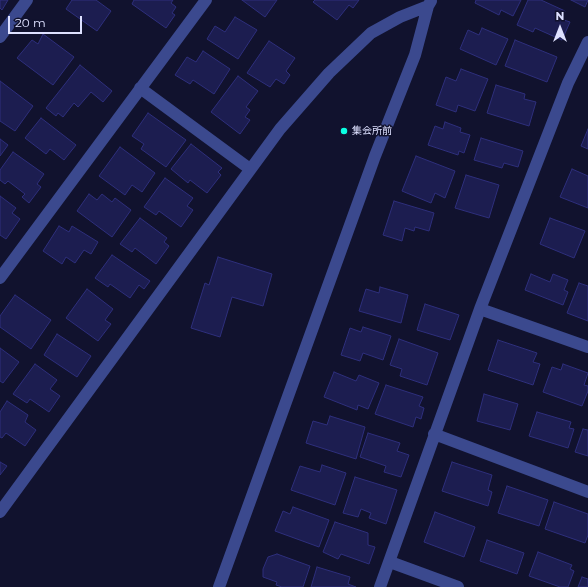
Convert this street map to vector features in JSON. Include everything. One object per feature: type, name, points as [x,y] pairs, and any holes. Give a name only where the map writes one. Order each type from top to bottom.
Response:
[{"type":"street","points":[[0,36],[27,0]]},
{"type":"street","points":[[0,278],[206,0]]},
{"type":"street","points":[[0,512],[280,129],[329,73],[371,33],[430,3]]},
{"type":"street","points":[[219,587],[376,156],[416,55],[430,3]]},
{"type":"street","points":[[380,587],[480,309],[568,83],[588,42]]},
{"type":"street","points":[[140,88],[250,169]]},
{"type":"street","points":[[480,309],[588,347]]},
{"type":"street","points":[[434,434],[588,492]]},
{"type":"street","points":[[390,562],[458,587]]},
{"type":"building","points":[[0,0],[8,0],[2,10],[0,8]]},
{"type":"building","points":[[72,0],[96,0],[111,11],[97,31],[66,9]]},
{"type":"building","points":[[134,0],[173,0],[171,3],[176,7],[172,13],[175,15],[166,28],[132,4]]},
{"type":"building","points":[[242,0],[277,0],[265,17]]},
{"type":"building","points":[[315,0],[359,0],[353,8],[349,5],[337,20],[313,2]]},
{"type":"building","points":[[476,0],[521,0],[513,16],[501,10],[499,15],[475,3]]},
{"type":"building","points":[[528,0],[541,0],[565,11],[561,19],[570,22],[562,40],[535,28],[533,32],[517,25]]},
{"type":"building","points":[[571,0],[588,0],[585,7]]},
{"type":"building","points":[[235,17],[257,30],[238,59],[207,39],[215,26],[225,32]]},
{"type":"building","points":[[482,28],[508,39],[496,65],[460,49],[468,30],[479,35]]},
{"type":"building","points":[[43,34],[74,57],[53,85],[17,58],[32,40],[38,44]]},
{"type":"building","points":[[515,40],[557,57],[547,82],[505,66]]},
{"type":"building","points":[[269,41],[295,58],[286,71],[290,75],[284,84],[276,79],[270,87],[247,73]]},
{"type":"building","points":[[203,51],[230,69],[214,94],[193,80],[190,84],[175,75],[187,57],[196,62]]},
{"type":"building","points":[[80,65],[112,91],[103,102],[91,92],[78,107],[74,103],[63,117],[58,113],[56,116],[46,108]]},
{"type":"building","points":[[461,69],[488,79],[475,111],[458,105],[456,112],[436,105],[446,77],[456,81]]},
{"type":"building","points":[[238,76],[258,91],[246,107],[250,110],[245,117],[250,120],[240,134],[211,112]]},
{"type":"building","points":[[0,81],[33,106],[15,131],[0,121]]},
{"type":"building","points":[[496,85],[525,94],[524,99],[536,102],[529,126],[487,113]]},
{"type":"building","points":[[148,113],[186,140],[166,167],[141,149],[144,144],[132,136]]},
{"type":"building","points":[[41,118],[76,145],[64,160],[50,149],[46,154],[25,138]]},
{"type":"building","points":[[445,122],[461,128],[460,132],[470,135],[464,153],[459,151],[458,155],[428,145],[435,126],[443,129]]},
{"type":"building","points":[[588,129],[588,149],[581,146]]},
{"type":"building","points":[[481,138],[523,151],[518,167],[504,163],[502,168],[474,160]]},
{"type":"building","points":[[0,139],[8,145],[0,156]]},
{"type":"building","points":[[191,144],[222,168],[218,172],[221,175],[207,193],[190,180],[188,183],[171,169]]},
{"type":"building","points":[[120,147],[155,173],[142,192],[132,185],[125,195],[99,176]]},
{"type":"building","points":[[13,152],[44,174],[37,184],[41,187],[29,203],[22,197],[25,194],[8,181],[5,184],[0,180],[0,170]]},
{"type":"building","points":[[416,156],[455,171],[445,198],[435,193],[431,203],[402,191]]},
{"type":"building","points":[[572,169],[588,176],[588,208],[560,197]]},
{"type":"building","points":[[466,175],[499,185],[489,218],[455,208]]},
{"type":"building","points":[[165,178],[193,198],[187,206],[193,210],[181,227],[159,211],[156,215],[144,207]]},
{"type":"building","points":[[89,194],[97,200],[102,194],[112,202],[115,198],[131,210],[112,237],[77,211]]},
{"type":"building","points":[[0,196],[16,208],[12,213],[20,219],[6,239],[0,235]]},
{"type":"building","points":[[394,201],[434,213],[429,231],[415,227],[414,231],[405,228],[402,241],[383,235]]},
{"type":"building","points":[[140,218],[167,238],[164,242],[169,246],[156,264],[135,248],[132,252],[120,244]]},
{"type":"building","points":[[550,218],[585,231],[574,258],[540,244]]},
{"type":"building","points":[[59,226],[69,232],[72,226],[98,242],[91,254],[84,250],[75,263],[66,257],[62,264],[43,251]]},
{"type":"building","points":[[112,255],[150,281],[144,289],[139,285],[130,298],[110,284],[108,287],[95,278]]},
{"type":"building","points":[[218,257],[272,274],[263,306],[232,297],[220,337],[191,328],[205,283],[209,285]]},
{"type":"building","points":[[531,274],[550,282],[553,274],[568,280],[564,290],[568,292],[563,305],[525,290]]},
{"type":"building","points":[[579,283],[588,286],[588,321],[567,313]]},
{"type":"building","points":[[380,287],[408,295],[401,323],[359,311],[366,289],[379,293]]},
{"type":"building","points":[[87,289],[113,309],[105,320],[111,324],[98,341],[66,318]]},
{"type":"building","points":[[15,295],[51,320],[31,349],[0,327],[0,316]]},
{"type":"building","points":[[425,304],[459,315],[450,340],[417,330]]},
{"type":"building","points":[[363,327],[391,336],[383,360],[363,353],[360,361],[341,355],[350,328],[361,332]]},
{"type":"building","points":[[57,334],[91,356],[77,377],[44,355]]},
{"type":"building","points":[[399,339],[438,353],[427,385],[400,376],[402,369],[390,365]]},
{"type":"building","points":[[498,340],[537,353],[533,362],[540,364],[533,385],[488,370]]},
{"type":"building","points":[[0,348],[19,362],[3,383],[0,381]]},
{"type":"building","points":[[35,364],[57,380],[50,389],[60,396],[49,412],[30,399],[27,403],[13,394]]},
{"type":"building","points":[[563,364],[588,373],[584,385],[588,386],[588,391],[582,406],[543,392],[552,367],[561,370]]},
{"type":"building","points":[[334,372],[356,381],[359,375],[379,383],[368,409],[358,405],[357,410],[324,397]]},
{"type":"building","points":[[386,385],[423,397],[419,406],[424,408],[421,419],[416,417],[413,427],[375,414]]},
{"type":"building","points":[[484,394],[518,404],[510,430],[477,421]]},
{"type":"building","points":[[7,401],[28,415],[25,422],[36,430],[25,446],[6,433],[2,438],[0,437],[0,412]]},
{"type":"building","points":[[537,412],[571,422],[569,428],[574,429],[568,448],[529,436]]},
{"type":"building","points":[[330,416],[365,427],[356,459],[306,443],[313,421],[327,425]]},
{"type":"building","points":[[583,429],[588,430],[588,456],[575,452]]},
{"type":"building","points":[[368,433],[400,443],[397,451],[409,455],[401,477],[384,472],[386,466],[360,457]]},
{"type":"building","points":[[0,462],[7,466],[0,475]]},
{"type":"building","points":[[452,462],[492,475],[488,490],[492,492],[488,506],[442,491]]},
{"type":"building","points":[[322,465],[346,473],[335,505],[291,490],[300,466],[320,472]]},
{"type":"building","points":[[355,477],[397,490],[386,524],[369,518],[371,513],[361,509],[358,517],[343,513]]},
{"type":"building","points":[[507,486],[548,500],[539,526],[498,513]]},
{"type":"building","points":[[554,502],[588,514],[588,535],[585,543],[545,529]]},
{"type":"building","points":[[293,507],[329,520],[319,547],[275,531],[283,511],[290,514]]},
{"type":"building","points":[[435,512],[475,527],[464,557],[424,542]]},
{"type":"building","points":[[335,522],[368,533],[368,545],[375,547],[369,564],[341,554],[338,559],[323,552]]},
{"type":"building","points":[[487,540],[524,553],[517,574],[480,561]]},
{"type":"building","points":[[538,552],[572,565],[570,569],[574,571],[568,587],[560,587],[529,576]]},
{"type":"building","points":[[277,554],[310,566],[303,587],[282,587],[276,585],[277,582],[263,577],[263,569],[268,557]]},
{"type":"building","points":[[317,567],[350,577],[348,584],[356,587],[311,587]]},
{"type":"building","points":[[582,577],[588,579],[588,587],[578,587]]},
{"type":"place","name":"集会所前","points":[[344,131]]}]
